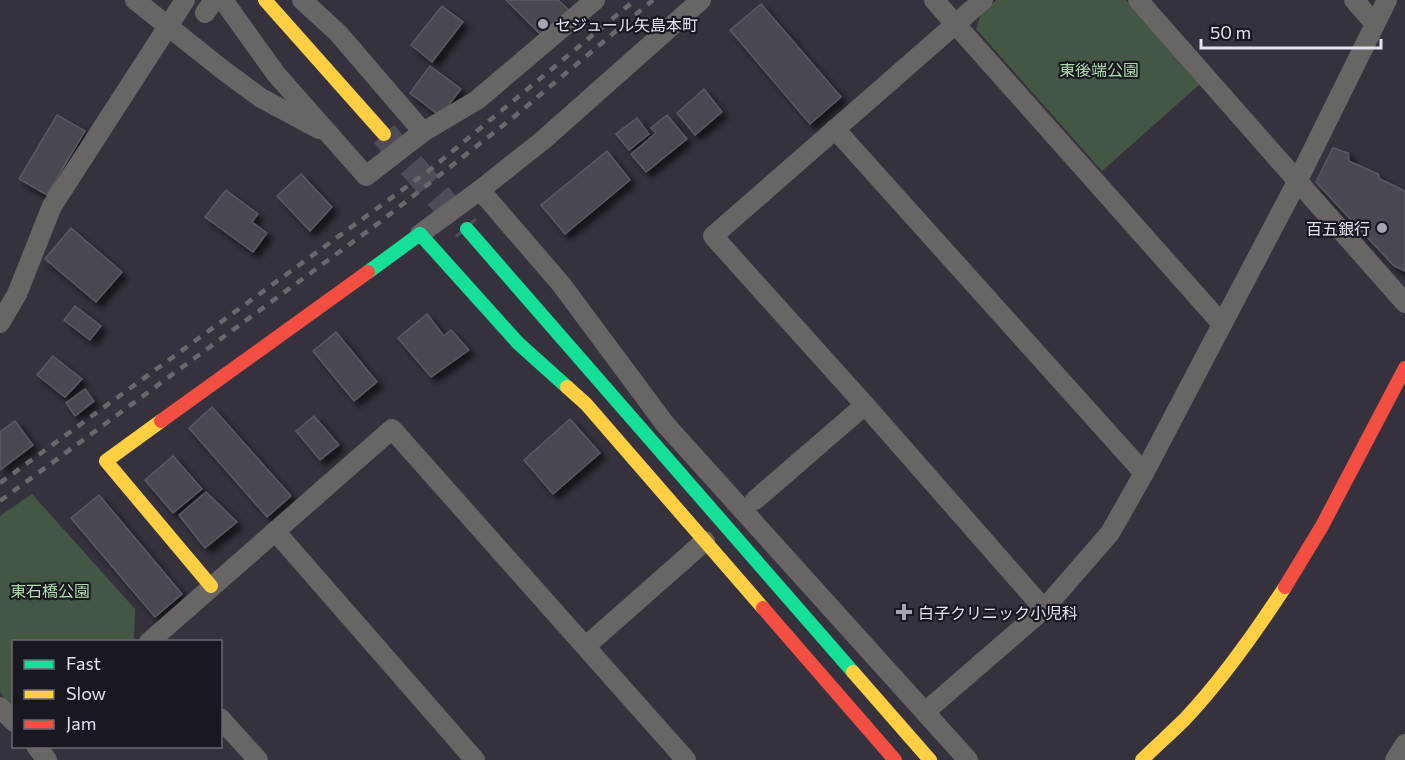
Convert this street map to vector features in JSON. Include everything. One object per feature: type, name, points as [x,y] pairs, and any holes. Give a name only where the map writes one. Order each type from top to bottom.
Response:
[{"type":"street","points":[[135,0],[168,28],[261,98],[331,135]]},
{"type":"street","points":[[0,322],[17,294],[52,206],[185,0]]},
{"type":"street","points":[[224,0],[276,74],[366,176],[423,132],[477,100],[595,0]]},
{"type":"street","points":[[265,0],[384,134]]},
{"type":"street","points":[[302,0],[338,33],[423,132]]},
{"type":"street","points":[[211,586],[106,461],[480,190],[542,141],[701,0]]},
{"type":"street","points":[[934,0],[1222,324]]},
{"type":"street","points":[[983,0],[713,236],[1044,609]]},
{"type":"street","points":[[1137,0],[1405,303]]},
{"type":"street","points":[[1354,0],[1375,24]]},
{"type":"street","points":[[933,705],[1044,609],[1110,533],[1144,473],[1298,180],[1387,0]]},
{"type":"street","points":[[835,129],[1144,473]]},
{"type":"street","points":[[480,190],[561,284],[665,424],[968,760]]},
{"type":"street","points":[[466,229],[930,760]]},
{"type":"street","points":[[420,234],[518,343],[586,404],[895,760]]},
{"type":"street","points":[[1142,760],[1168,737],[1216,684],[1284,592],[1322,528],[1405,368]]},
{"type":"street","points":[[755,500],[865,405]]},
{"type":"street","points":[[153,640],[211,586],[392,429],[686,760]]},
{"type":"street","points":[[275,531],[475,760]]},
{"type":"street","points":[[586,646],[705,541]]},
{"type":"street","points":[[0,706],[12,720]]},
{"type":"street","points":[[222,720],[258,760]]},
{"type":"street","points":[[1395,760],[1405,744]]},
{"type":"street","points":[[37,748],[47,760]]},
{"type":"green space","name":"東後端公園","points":[[996,0],[1126,0],[1200,84],[1102,171],[976,29],[981,14]]},
{"type":"green space","name":"東石橋公園","points":[[32,494],[135,609],[134,640],[12,640],[12,707],[0,692],[0,516]]},
{"type":"building","name":"セジュール矢島本町","points":[[506,0],[558,0],[570,11],[543,37]]},
{"type":"building","points":[[761,4],[841,97],[810,124],[730,30]]},
{"type":"building","points":[[442,6],[463,22],[432,62],[411,45]]},
{"type":"building","points":[[430,66],[461,89],[440,116],[410,93]]},
{"type":"building","points":[[704,89],[722,112],[695,135],[677,113]]},
{"type":"building","points":[[57,115],[85,131],[47,195],[19,179]]},
{"type":"building","points":[[667,115],[687,139],[646,172],[631,154],[656,133],[651,128]]},
{"type":"building","points":[[637,118],[649,134],[629,150],[616,134]]},
{"type":"building","name":"百五銀行","points":[[1333,148],[1348,153],[1349,161],[1378,174],[1380,179],[1405,191],[1405,271],[1394,266],[1316,182]]},
{"type":"building","points":[[607,151],[630,180],[565,234],[541,205]]},
{"type":"building","points":[[301,174],[332,207],[310,231],[277,196]]},
{"type":"building","points":[[226,190],[258,214],[252,222],[267,233],[253,252],[205,217]]},
{"type":"building","points":[[71,228],[122,272],[96,302],[45,259]]},
{"type":"building","points":[[75,306],[101,326],[90,340],[64,320]]},
{"type":"building","points":[[427,314],[444,336],[451,330],[469,350],[431,377],[398,338]]},
{"type":"building","points":[[336,332],[377,382],[354,401],[313,351]]},
{"type":"building","points":[[53,356],[82,379],[65,397],[37,375]]},
{"type":"building","points":[[85,389],[94,401],[75,416],[66,403]]},
{"type":"building","points":[[212,407],[291,496],[267,517],[189,428]]},
{"type":"building","points":[[314,416],[339,445],[320,460],[296,431]]},
{"type":"building","points":[[570,419],[600,453],[553,494],[524,460]]},
{"type":"building","points":[[15,421],[33,445],[0,470],[0,432]]},
{"type":"building","points":[[173,456],[202,489],[173,513],[145,480]]},
{"type":"building","points":[[206,492],[237,522],[205,548],[179,515]]},
{"type":"building","points":[[99,495],[182,594],[155,617],[71,518]]},
{"type":"tunnel","points":[[384,134],[467,229]]},
{"type":"railway","points":[[0,483],[431,169],[635,0]]},
{"type":"railway","points":[[0,501],[380,222],[515,116],[653,0]]},
{"type":"traffic: fast","points":[[467,229],[853,672]]},
{"type":"traffic: fast","points":[[368,272],[420,234],[518,343],[567,387]]},
{"type":"traffic: slow","points":[[265,0],[384,134]]},
{"type":"traffic: slow","points":[[567,387],[586,404],[763,608]]},
{"type":"traffic: slow","points":[[161,421],[106,461],[211,586]]},
{"type":"traffic: slow","points":[[1142,760],[1185,719],[1212,688],[1285,587]]},
{"type":"traffic: slow","points":[[853,672],[930,760]]},
{"type":"traffic: jam","points":[[161,421],[368,272]]},
{"type":"traffic: jam","points":[[1285,587],[1322,526],[1405,368]]},
{"type":"traffic: jam","points":[[763,608],[895,760]]},
{"type":"place","name":"セジュール矢島本町","points":[[543,24]]},
{"type":"place","name":"百五銀行","points":[[1382,228]]},
{"type":"place","name":"白子クリニック小児科","points":[[904,612]]}]
